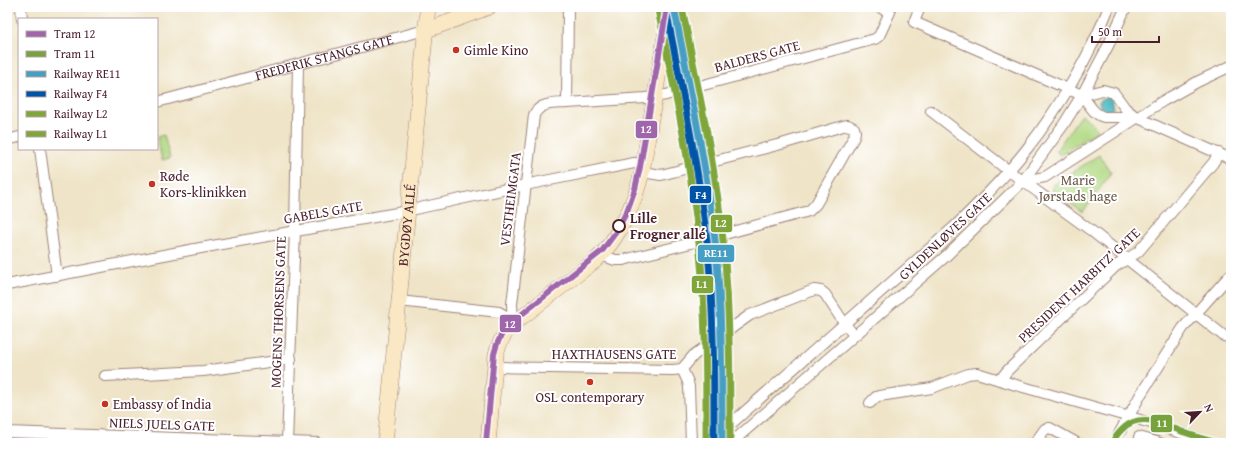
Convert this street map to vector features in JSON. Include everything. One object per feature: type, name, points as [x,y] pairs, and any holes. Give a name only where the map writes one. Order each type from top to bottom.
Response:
[{"type":"street","points":[[21,7],[22,18]]},
{"type":"street","name":"BYGDØY ALLÉ","points":[[385,443],[428,7]]},
{"type":"street","name":"FREDERIK STANGS GATE","points":[[158,102],[425,30],[489,7]]},
{"type":"street","points":[[567,103],[568,7]]},
{"type":"street","points":[[488,443],[496,354],[500,341],[507,329],[601,255],[613,240],[638,190],[670,7]]},
{"type":"street","name":"BALDERS GATE","points":[[567,103],[654,97],[875,39],[880,36],[890,12],[878,7]]},
{"type":"street","points":[[920,7],[914,22],[1082,95],[1094,112],[1099,116],[1136,117]]},
{"type":"street","name":"GYLDENLØVES GATE","points":[[715,443],[724,430],[953,228],[1009,171],[1044,127],[1068,89],[1102,24],[1109,7]]},
{"type":"street","name":"GYLDENLØVES GATE","points":[[731,443],[945,257],[1023,182],[1064,124],[1082,95],[1108,46],[1126,7]]},
{"type":"street","name":"MOGENS THORSENS GATE","points":[[287,442],[295,231],[298,64]]},
{"type":"street","points":[[1023,182],[1045,177],[1136,117],[1199,81],[1231,66]]},
{"type":"street","points":[[1082,95],[1108,90],[1114,93],[1125,108],[1136,117],[1231,158]]},
{"type":"street","name":"VESTHEIMGATA","points":[[514,324],[512,304],[534,115],[541,106],[567,103]]},
{"type":"street","points":[[931,112],[1023,182],[1093,232],[1224,336],[1231,338]]},
{"type":"street","points":[[601,255],[614,260],[623,260],[809,211],[816,204],[854,137],[855,132],[854,128],[848,125],[843,126],[786,143],[661,175],[642,168]]},
{"type":"street","points":[[7,140],[18,137]]},
{"type":"street","points":[[40,150],[56,276]]},
{"type":"street","name":"PRESIDENT HARBITZ’ GATE","points":[[1000,380],[1007,371],[1116,266],[1138,252],[1213,163],[1219,153]]},
{"type":"street","name":"GABELS GATE","points":[[7,285],[408,210],[634,163],[642,168]]},
{"type":"street","points":[[1114,443],[1141,394],[1183,328],[1231,274]]},
{"type":"street","name":"HAXTHAUSENS GATE","points":[[495,367],[650,370],[682,369],[694,355],[755,312],[814,290],[825,294],[844,323],[854,335]]},
{"type":"street","points":[[399,301],[499,312],[506,316],[514,324]]},
{"type":"street","points":[[105,376],[203,370],[291,358]]},
{"type":"street","points":[[682,369],[689,387],[691,443]]},
{"type":"street","points":[[870,403],[880,396],[932,388],[968,374],[977,373],[1151,423],[1211,443]]},
{"type":"street","points":[[1035,443],[1045,429],[1050,428],[1077,443]]},
{"type":"street","name":"NIELS JUELS GATE","points":[[7,432],[317,443]]},
{"type":"street","points":[[1139,437],[1160,443]]},
{"type":"green space","points":[[1083,115],[1096,128],[1097,131],[1060,155],[1056,151],[1080,116]]},
{"type":"green space","points":[[164,135],[170,158],[162,160],[158,137]]},
{"type":"green space","name":"Marie Jørstads hage","points":[[1099,155],[1111,173],[1083,212],[1053,191],[1052,186]]},
{"type":"water","points":[[1106,97],[1110,97],[1112,99],[1114,108],[1105,112],[1101,110],[1099,101]]},
{"type":"tram line","name":"12","points":[[486,443],[494,354],[498,341],[508,325],[602,251],[616,232],[627,211],[635,189],[640,167],[667,7]]},
{"type":"tram line","name":"11","points":[[1111,443],[1126,426],[1140,420],[1160,423],[1219,443]]},
{"type":"rail line","name":"RE11","points":[[674,7],[702,152],[715,240],[722,367],[722,443]]},
{"type":"rail line","name":"L2","points":[[682,7],[720,211],[728,316],[730,443]]},
{"type":"rail line","name":"F4","points":[[666,9],[694,154],[707,241],[714,367],[714,443]]},
{"type":"rail line","name":"L1","points":[[658,10],[687,155],[696,214],[704,318],[706,443]]},
{"type":"place","name":"Gimle Kino","points":[[456,50]]},
{"type":"place","name":"Røde Kors-klinikken","points":[[152,184]]},
{"type":"place","name":"Lille Frogner allé","points":[[619,226]]},
{"type":"place","name":"OSL contemporary","points":[[590,382]]},
{"type":"place","name":"Embassy of India","points":[[105,404]]}]
